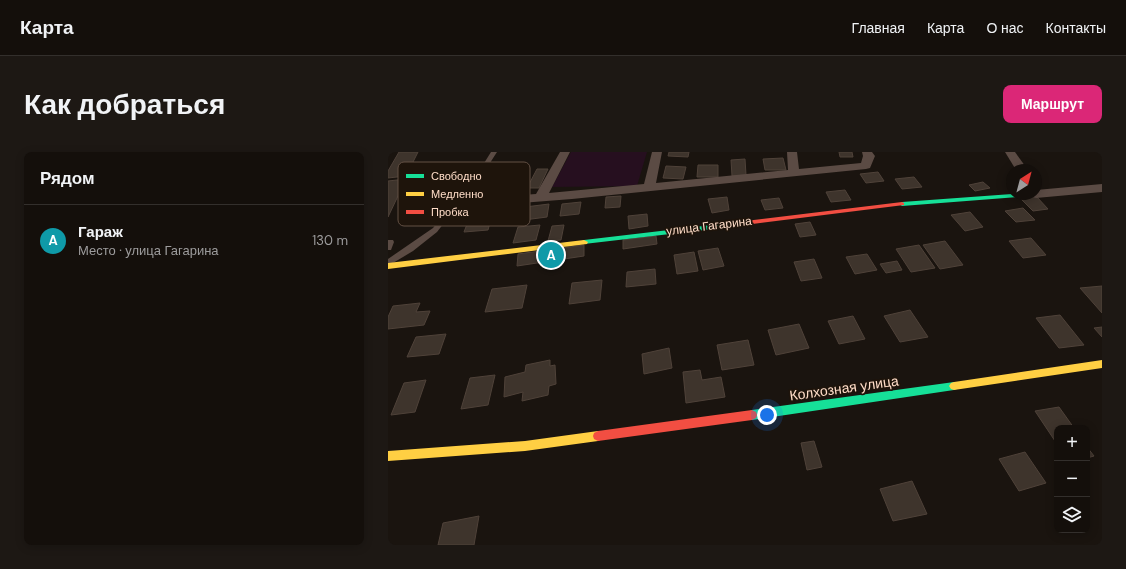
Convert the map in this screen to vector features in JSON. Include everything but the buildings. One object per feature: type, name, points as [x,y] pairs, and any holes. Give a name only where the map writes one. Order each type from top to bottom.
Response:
[{"type":"street","points":[[541,197],[565,152]]},
{"type":"street","points":[[649,187],[657,152]]},
{"type":"street","points":[[792,152],[794,173]]},
{"type":"street","points":[[530,198],[866,166],[869,156],[867,152]]},
{"type":"street","points":[[1010,152],[1018,164]]},
{"type":"street","name":"улица Гагарина","points":[[1042,192],[1102,188]]},
{"type":"street","name":"улица Гагарина","points":[[388,266],[897,204],[1006,195]]},
{"type":"street","name":"Колхозная улица","points":[[388,456],[526,446],[713,421],[1102,364]]},
{"type":"lane","points":[[488,162],[494,152]]},
{"type":"lane","points":[[388,263],[410,249],[438,226]]},
{"type":"lane","points":[[388,242],[390,242],[388,248]]},
{"type":"shaded area","points":[[571,152],[647,152],[637,186],[552,187]]},
{"type":"traffic: fast","points":[[902,204],[1006,196]]},
{"type":"traffic: fast","points":[[584,242],[737,224]]},
{"type":"traffic: fast","points":[[752,415],[954,386]]},
{"type":"traffic: slow","points":[[388,266],[584,242]]},
{"type":"traffic: slow","points":[[954,386],[1102,364]]},
{"type":"traffic: slow","points":[[388,456],[525,446],[598,436]]},
{"type":"traffic: jam","points":[[737,224],[902,204]]},
{"type":"traffic: jam","points":[[598,436],[752,415]]},
{"type":"place","name":"Гараж","points":[[551,255]]}]
